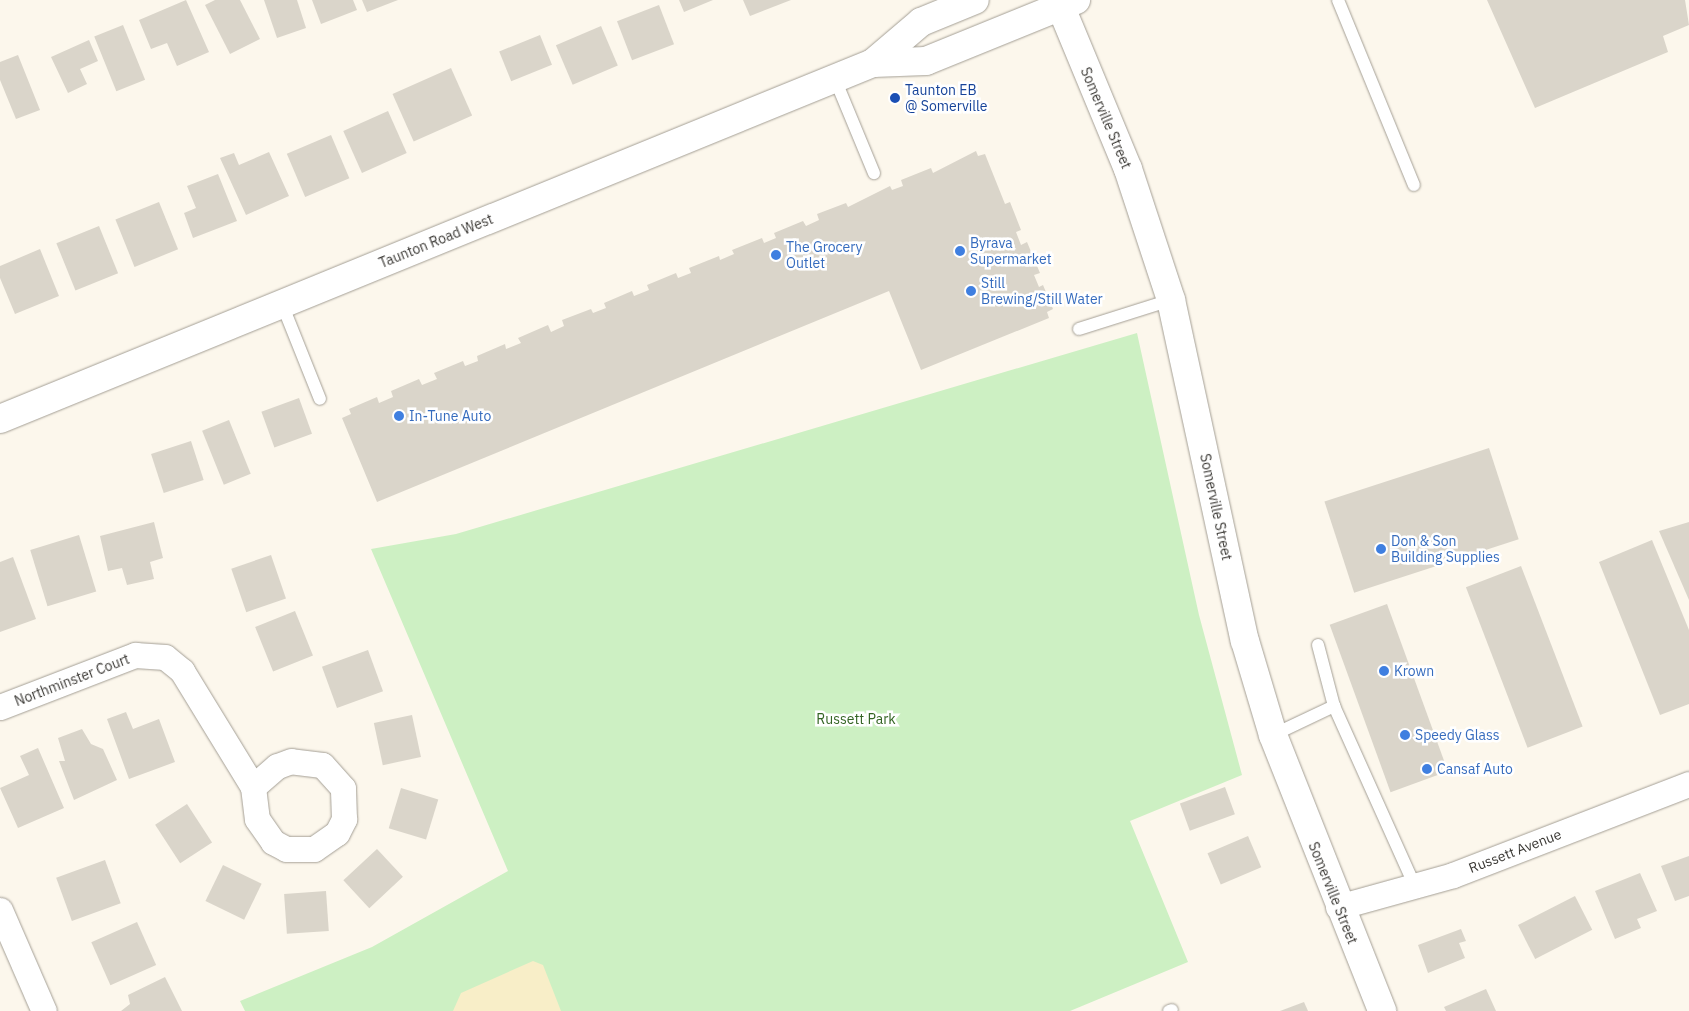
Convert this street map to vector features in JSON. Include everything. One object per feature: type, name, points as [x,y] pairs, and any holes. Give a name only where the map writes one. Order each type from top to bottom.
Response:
[{"type":"main road","name":"Taunton Road West","points":[[0,419],[836,79],[873,63],[921,22],[975,0]]},
{"type":"main road","name":"Taunton Road West","points":[[873,63],[926,61],[1065,2]]},
{"type":"main road","name":"Somerville Street","points":[[1065,2],[1128,169],[1171,300],[1245,641],[1273,735],[1338,907],[1382,1011]]},
{"type":"street","name":"Northminster Court","points":[[0,707],[135,655],[165,657],[182,671],[253,787]]},
{"type":"street","name":"Russett Avenue","points":[[1338,907],[1453,875],[1689,784]]},
{"type":"street","points":[[0,910],[44,1011]]},
{"type":"lane","points":[[1338,0],[1414,185]]},
{"type":"lane","points":[[836,79],[874,173]]},
{"type":"lane","points":[[1079,330],[1171,300]]},
{"type":"lane","points":[[282,304],[320,399]]},
{"type":"lane","points":[[1318,645],[1334,706],[1415,886]]},
{"type":"lane","points":[[1273,735],[1334,706]]},
{"type":"green space","name":"Russett Park","points":[[1137,333],[1199,615],[1242,775],[1130,821],[1188,962],[1070,1011],[245,1011],[240,1001],[372,947],[508,871],[371,549],[456,534]]},
{"type":"sand","points":[[533,961],[543,965],[561,1011],[453,1011],[461,993]]},
{"type":"building","points":[[186,0],[209,52],[177,66],[167,43],[151,49],[139,20]]},
{"type":"building","points":[[215,0],[240,0],[260,39],[230,54],[205,5]]},
{"type":"building","points":[[264,0],[297,0],[306,28],[277,38]]},
{"type":"building","points":[[312,0],[353,0],[357,10],[321,24]]},
{"type":"building","points":[[362,0],[398,0],[367,12]]},
{"type":"building","points":[[679,0],[713,0],[684,12]]},
{"type":"building","points":[[743,0],[791,0],[750,16]]},
{"type":"building","points":[[1487,0],[1685,0],[1689,25],[1663,36],[1668,52],[1535,108]]},
{"type":"building","points":[[659,5],[674,44],[632,60],[617,21]]},
{"type":"building","points":[[123,25],[145,80],[116,91],[94,37]]},
{"type":"building","points":[[601,26],[618,66],[573,85],[556,45]]},
{"type":"building","points":[[540,35],[552,65],[511,81],[499,51]]},
{"type":"building","points":[[89,40],[98,61],[80,69],[87,84],[68,93],[51,57]]},
{"type":"building","points":[[18,55],[40,110],[16,119],[0,80],[0,62]]},
{"type":"building","points":[[451,68],[472,116],[414,142],[393,94]]},
{"type":"building","points":[[388,111],[407,153],[362,173],[343,131]]},
{"type":"building","points":[[331,135],[349,178],[305,197],[287,154]]},
{"type":"building","points":[[976,151],[978,156],[985,154],[1005,204],[1010,202],[1021,230],[1016,232],[1021,245],[1027,242],[1040,273],[1034,275],[1039,287],[1043,285],[1053,309],[1047,312],[1049,318],[921,370],[889,291],[377,502],[342,418],[351,414],[349,409],[377,397],[379,403],[393,397],[391,391],[419,379],[422,385],[437,379],[434,373],[463,361],[465,366],[478,361],[477,356],[505,344],[506,349],[521,343],[518,338],[548,325],[551,332],[564,326],[562,320],[591,309],[593,313],[606,308],[604,303],[632,291],[634,296],[649,290],[647,285],[676,273],[678,278],[691,273],[689,268],[719,256],[720,260],[734,254],[732,250],[762,238],[764,243],[776,238],[774,233],[803,221],[806,226],[819,220],[817,214],[846,203],[848,207],[890,186],[892,190],[903,186],[901,180],[931,168],[933,173]]},
{"type":"building","points":[[269,152],[289,196],[246,215],[220,158],[234,153],[239,165]]},
{"type":"building","points":[[218,174],[237,221],[193,238],[184,213],[196,208],[187,186]]},
{"type":"building","points":[[159,202],[178,249],[135,267],[115,220]]},
{"type":"building","points":[[99,226],[118,273],[75,291],[56,243]]},
{"type":"building","points":[[40,249],[59,296],[15,314],[0,278],[0,266]]},
{"type":"building","points":[[299,398],[312,434],[274,447],[261,412]]},
{"type":"building","points":[[229,420],[251,474],[224,485],[202,431]]},
{"type":"building","points":[[191,441],[204,480],[164,493],[151,454]]},
{"type":"building","points":[[1489,448],[1519,539],[1354,593],[1324,501]]},
{"type":"building","points":[[154,522],[163,558],[150,562],[154,579],[127,585],[122,568],[108,571],[100,536]]},
{"type":"building","points":[[1689,522],[1689,600],[1659,531]]},
{"type":"building","points":[[79,535],[96,591],[47,606],[30,550]]},
{"type":"building","points":[[1652,540],[1689,630],[1689,704],[1660,715],[1599,562]]},
{"type":"building","points":[[271,555],[286,598],[246,612],[231,569]]},
{"type":"building","points":[[13,557],[36,619],[0,632],[0,562]]},
{"type":"building","points":[[1521,566],[1583,727],[1528,748],[1466,587]]},
{"type":"building","points":[[1387,604],[1448,771],[1391,792],[1330,625]]},
{"type":"building","points":[[295,611],[313,656],[273,672],[255,627]]},
{"type":"building","points":[[368,650],[383,691],[337,708],[322,667]]},
{"type":"building","points":[[126,712],[133,729],[159,719],[175,762],[129,779],[107,719]]},
{"type":"building","points":[[412,715],[421,757],[383,765],[374,723]]},
{"type":"building","points":[[82,729],[91,744],[103,749],[117,780],[74,800],[59,761],[65,761],[58,738]]},
{"type":"building","points":[[38,748],[64,808],[18,828],[0,788],[29,775],[20,756]]},
{"type":"building","points":[[1225,787],[1235,814],[1190,831],[1180,803]]},
{"type":"building","points":[[401,788],[438,799],[426,840],[389,828]]},
{"type":"building","points":[[187,804],[212,843],[180,863],[155,825]]},
{"type":"building","points":[[1248,836],[1261,867],[1221,884],[1207,853]]},
{"type":"building","points":[[377,849],[403,877],[369,908],[343,880]]},
{"type":"building","points":[[1689,856],[1689,896],[1675,901],[1661,866]]},
{"type":"building","points":[[105,860],[121,903],[72,921],[56,878]]},
{"type":"building","points":[[223,865],[262,884],[244,920],[205,901]]},
{"type":"building","points":[[1640,873],[1657,911],[1637,919],[1641,928],[1615,939],[1595,891]]},
{"type":"building","points":[[326,891],[329,931],[287,934],[284,894]]},
{"type":"building","points":[[1575,896],[1592,930],[1535,959],[1518,925]]},
{"type":"building","points":[[137,922],[156,965],[110,985],[91,942]]},
{"type":"building","points":[[1461,929],[1466,941],[1459,943],[1465,958],[1428,973],[1418,945]]},
{"type":"building","points":[[165,977],[182,1011],[121,1011],[130,1004],[128,995]]},
{"type":"building","points":[[1486,989],[1496,1011],[1446,1011],[1444,1007]]},
{"type":"building","points":[[1304,1002],[1308,1011],[1280,1011]]},
{"type":"place","name":"Taunton EB @ Somerville","points":[[895,98]]},
{"type":"place","name":"Byrava Supermarket","points":[[960,251]]},
{"type":"place","name":"The Grocery Outlet","points":[[776,255]]},
{"type":"place","name":"Still Brewing/Still Water","points":[[971,291]]},
{"type":"place","name":"In-Tune Auto","points":[[399,416]]},
{"type":"place","name":"Don & Son Building Supplies","points":[[1381,549]]},
{"type":"place","name":"Krown","points":[[1384,671]]},
{"type":"place","name":"Speedy Glass","points":[[1405,735]]},
{"type":"place","name":"Cansaf Auto","points":[[1427,769]]}]
